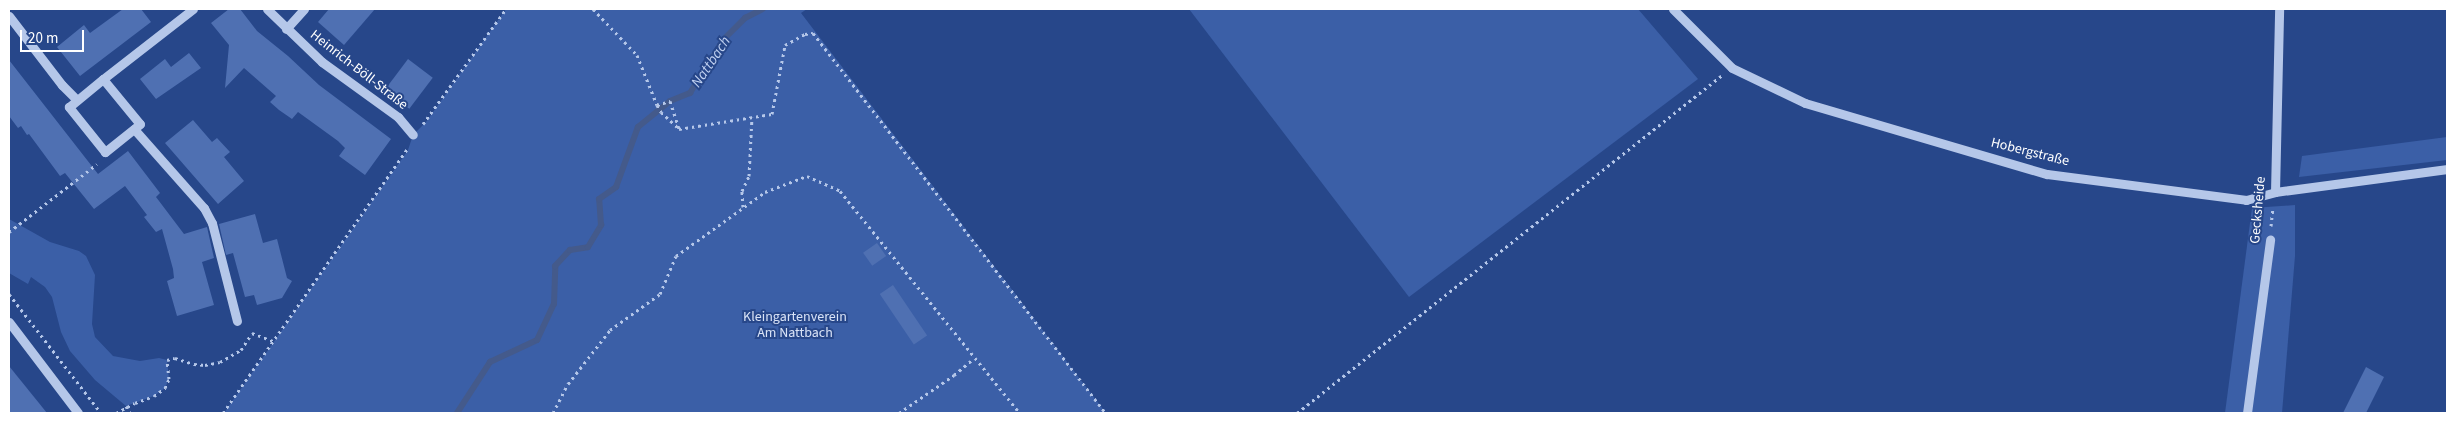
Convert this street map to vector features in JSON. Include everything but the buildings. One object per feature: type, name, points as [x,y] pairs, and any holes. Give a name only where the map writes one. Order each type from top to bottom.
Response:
[{"type":"street","points":[[103,78],[140,124],[105,152],[69,107],[103,78],[193,9]]},
{"type":"street","name":"Heinrich-Böll-Straße","points":[[267,9],[322,62],[398,117],[413,135]]},
{"type":"street","points":[[286,29],[304,9]]},
{"type":"street","name":"Hobergstraße","points":[[1673,9],[1732,68],[1805,103],[2047,174],[2246,200],[2275,192],[2447,169]]},
{"type":"street","name":"Gecksheide","points":[[2275,192],[2278,9]]},
{"type":"street","points":[[9,16],[62,85],[77,100]]},
{"type":"street","points":[[134,129],[204,208],[212,223],[237,321]]},
{"type":"street","name":"Gecksheide","points":[[2247,413],[2270,240]]},
{"type":"street","points":[[9,322],[78,413]]},
{"type":"path","points":[[223,413],[275,342],[408,150],[413,135],[426,122],[506,9]]},
{"type":"path","points":[[593,9],[637,55],[661,112],[679,128]]},
{"type":"path","points":[[679,128],[772,114],[785,45],[805,34],[813,33],[1106,413]]},
{"type":"path","points":[[1297,413],[1732,68]]},
{"type":"path","points":[[658,105],[670,101],[679,128]]},
{"type":"path","points":[[679,128],[752,116],[749,176],[742,191],[744,207]]},
{"type":"path","points":[[9,232],[96,166],[105,152]]},
{"type":"path","points":[[553,413],[568,384],[610,330],[660,294],[676,256],[764,192],[807,176],[840,191],[1020,413]]},
{"type":"path","name":"Gecksheide","points":[[2270,240],[2275,192]]},
{"type":"path","points":[[9,294],[102,413]]},
{"type":"path","points":[[237,321],[242,328],[275,342]]},
{"type":"path","points":[[116,413],[126,406],[154,396],[164,388],[169,379],[167,360],[175,358],[194,364],[205,365],[220,362],[241,350],[252,333]]},
{"type":"path","points":[[899,413],[954,375],[974,358]]},
{"type":"path","points":[[126,406],[130,413]]},
{"type":"green space","name":"Kleingartenverein Am Nattbach","points":[[506,9],[807,9],[801,13],[1106,413],[224,413],[408,150],[413,135],[426,122]]},
{"type":"green space","points":[[1189,9],[1638,9],[1698,79],[1409,297]]},
{"type":"green space","points":[[2447,137],[2447,160],[2299,177],[2302,156]]},
{"type":"green space","points":[[2295,205],[2295,256],[2282,413],[2225,413],[2252,208]]},
{"type":"green space","points":[[9,219],[50,242],[79,251],[86,256],[95,275],[92,324],[95,337],[113,356],[140,361],[159,358],[167,360],[169,379],[165,388],[154,396],[126,406],[95,380],[70,351],[61,332],[52,297],[45,287],[31,277],[28,284],[9,273]]},
{"type":"waterway","name":"Nattbach","points":[[457,413],[490,362],[537,340],[554,304],[555,266],[570,250],[588,247],[601,225],[599,199],[616,187],[638,127],[670,101],[690,93],[724,39],[745,18],[763,9]]}]
